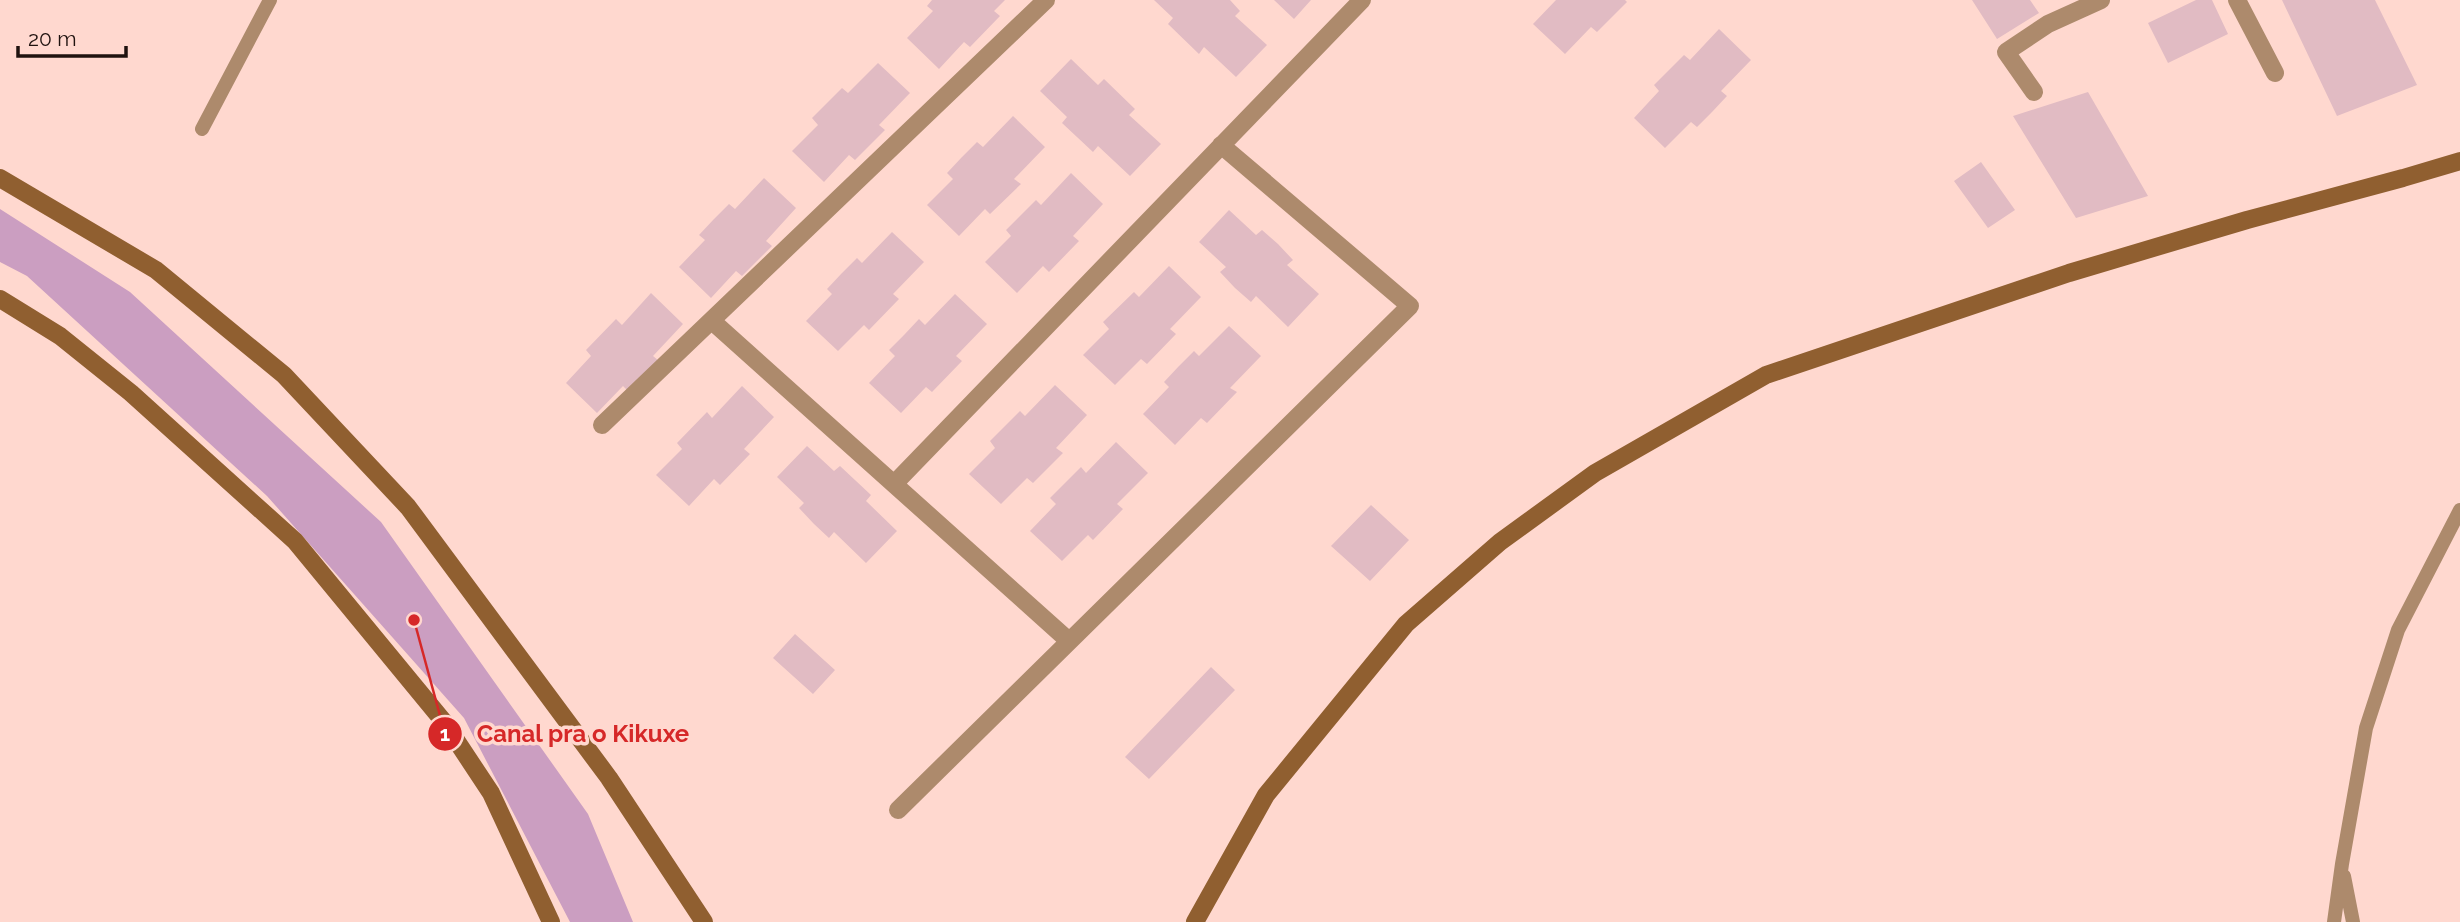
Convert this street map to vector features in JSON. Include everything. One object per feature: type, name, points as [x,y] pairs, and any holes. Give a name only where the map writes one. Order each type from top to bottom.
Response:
[{"type":"street","points":[[602,425],[1046,0]]},
{"type":"street","points":[[894,484],[1362,0]]},
{"type":"street","points":[[2034,92],[2006,52],[2048,24],[2101,0]]},
{"type":"street","points":[[2238,0],[2275,72]]},
{"type":"street","points":[[898,810],[1410,306],[1221,145]]},
{"type":"street","points":[[1195,922],[1266,795],[1406,624],[1500,542],[1595,473],[1766,375],[2069,273],[2248,219],[2460,161]]},
{"type":"street","points":[[0,178],[156,270],[293,385],[408,507],[609,778],[704,922]]},
{"type":"street","points":[[0,299],[60,336],[131,393],[295,541],[444,722],[491,793],[551,922]]},
{"type":"street","points":[[712,321],[1069,641]]},
{"type":"lane","points":[[202,130],[270,0]]},
{"type":"lane","points":[[2334,922],[2366,728],[2398,630],[2460,510]]},
{"type":"lane","points":[[2342,864],[2353,922]]},
{"type":"shaded area","points":[[0,209],[130,292],[381,522],[588,814],[633,922],[570,922],[464,718],[267,496],[27,276],[0,262]]},
{"type":"building","points":[[932,0],[1005,0],[994,11],[1000,16],[970,47],[964,42],[939,69],[907,38],[933,11],[927,6]]},
{"type":"building","points":[[1154,0],[1230,0],[1240,11],[1235,16],[1267,45],[1236,77],[1204,47],[1199,54],[1168,24],[1173,18]]},
{"type":"building","points":[[1274,0],[1311,0],[1294,19]]},
{"type":"building","points":[[1556,0],[1627,2],[1597,32],[1591,27],[1565,54],[1533,24]]},
{"type":"building","points":[[1972,0],[2030,0],[2039,13],[1997,39]]},
{"type":"building","points":[[2196,0],[2212,0],[2228,34],[2168,63],[2148,23]]},
{"type":"building","points":[[2282,0],[2375,0],[2417,85],[2337,116]]},
{"type":"building","points":[[1719,29],[1751,60],[1721,91],[1727,96],[1712,112],[1697,127],[1691,122],[1665,148],[1634,118],[1659,91],[1654,85],[1684,55],[1690,60]]},
{"type":"building","points":[[1071,59],[1098,85],[1104,79],[1135,109],[1129,115],[1161,144],[1130,176],[1098,146],[1093,152],[1062,123],[1067,117],[1040,91]]},
{"type":"building","points":[[878,63],[910,93],[879,125],[885,130],[855,160],[849,155],[824,182],[792,151],[818,125],[812,118],[842,88],[848,93]]},
{"type":"building","points":[[2088,92],[2148,196],[2076,218],[2013,116]]},
{"type":"building","points":[[1013,116],[1045,147],[1014,179],[1021,184],[990,214],[985,209],[959,236],[927,205],[953,179],[947,173],[962,157],[977,142],[983,147]]},
{"type":"building","points":[[1981,162],[2015,210],[1988,228],[1954,181]]},
{"type":"building","points":[[1071,173],[1103,204],[1073,236],[1079,241],[1049,272],[1043,266],[1017,293],[985,262],[1011,236],[1006,230],[1036,200],[1041,205]]},
{"type":"building","points":[[764,178],[796,208],[766,241],[772,246],[742,276],[736,271],[711,298],[679,267],[705,240],[699,235],[714,219],[729,204],[735,209]]},
{"type":"building","points":[[1229,210],[1256,235],[1262,230],[1278,244],[1293,260],[1287,265],[1319,294],[1288,327],[1256,296],[1251,302],[1235,288],[1220,272],[1226,267],[1199,242]]},
{"type":"building","points":[[892,232],[924,262],[893,294],[899,299],[869,330],[864,325],[838,351],[806,321],[832,294],[827,289],[842,273],[857,258],[862,263]]},
{"type":"building","points":[[1169,266],[1201,297],[1170,329],[1176,334],[1147,364],[1141,359],[1115,385],[1083,355],[1109,329],[1103,322],[1134,292],[1139,297]]},
{"type":"building","points":[[651,293],[683,324],[653,356],[659,361],[629,392],[623,386],[597,413],[566,383],[591,356],[586,350],[616,319],[622,325]]},
{"type":"building","points":[[955,294],[987,324],[956,356],[962,361],[932,392],[926,387],[901,413],[869,383],[895,356],[889,350],[919,319],[925,325]]},
{"type":"building","points":[[1229,326],[1261,356],[1230,388],[1237,392],[1207,423],[1201,418],[1175,445],[1143,414],[1169,387],[1164,382],[1179,366],[1194,351],[1199,356]]},
{"type":"building","points":[[1055,385],[1087,415],[1056,448],[1063,453],[1033,483],[1027,478],[1001,504],[969,474],[995,448],[990,441],[1020,411],[1025,416]]},
{"type":"building","points":[[742,386],[774,417],[744,449],[750,454],[720,485],[714,479],[689,506],[656,475],[682,449],[677,443],[707,412],[712,418]]},
{"type":"building","points":[[1116,442],[1148,473],[1117,504],[1123,509],[1093,540],[1088,535],[1062,561],[1030,531],[1056,504],[1050,498],[1081,467],[1086,473]]},
{"type":"building","points":[[807,446],[834,471],[840,466],[871,495],[866,501],[897,531],[866,563],[834,532],[829,538],[814,524],[799,508],[804,503],[777,477]]},
{"type":"building","points":[[1371,505],[1409,540],[1370,581],[1331,546]]},
{"type":"building","points":[[795,634],[835,670],[813,694],[773,658]]},
{"type":"building","points":[[1211,667],[1235,690],[1149,779],[1125,757]]},
{"type":"place","name":"Canal pra o Kikuxe","points":[[414,620]]}]
